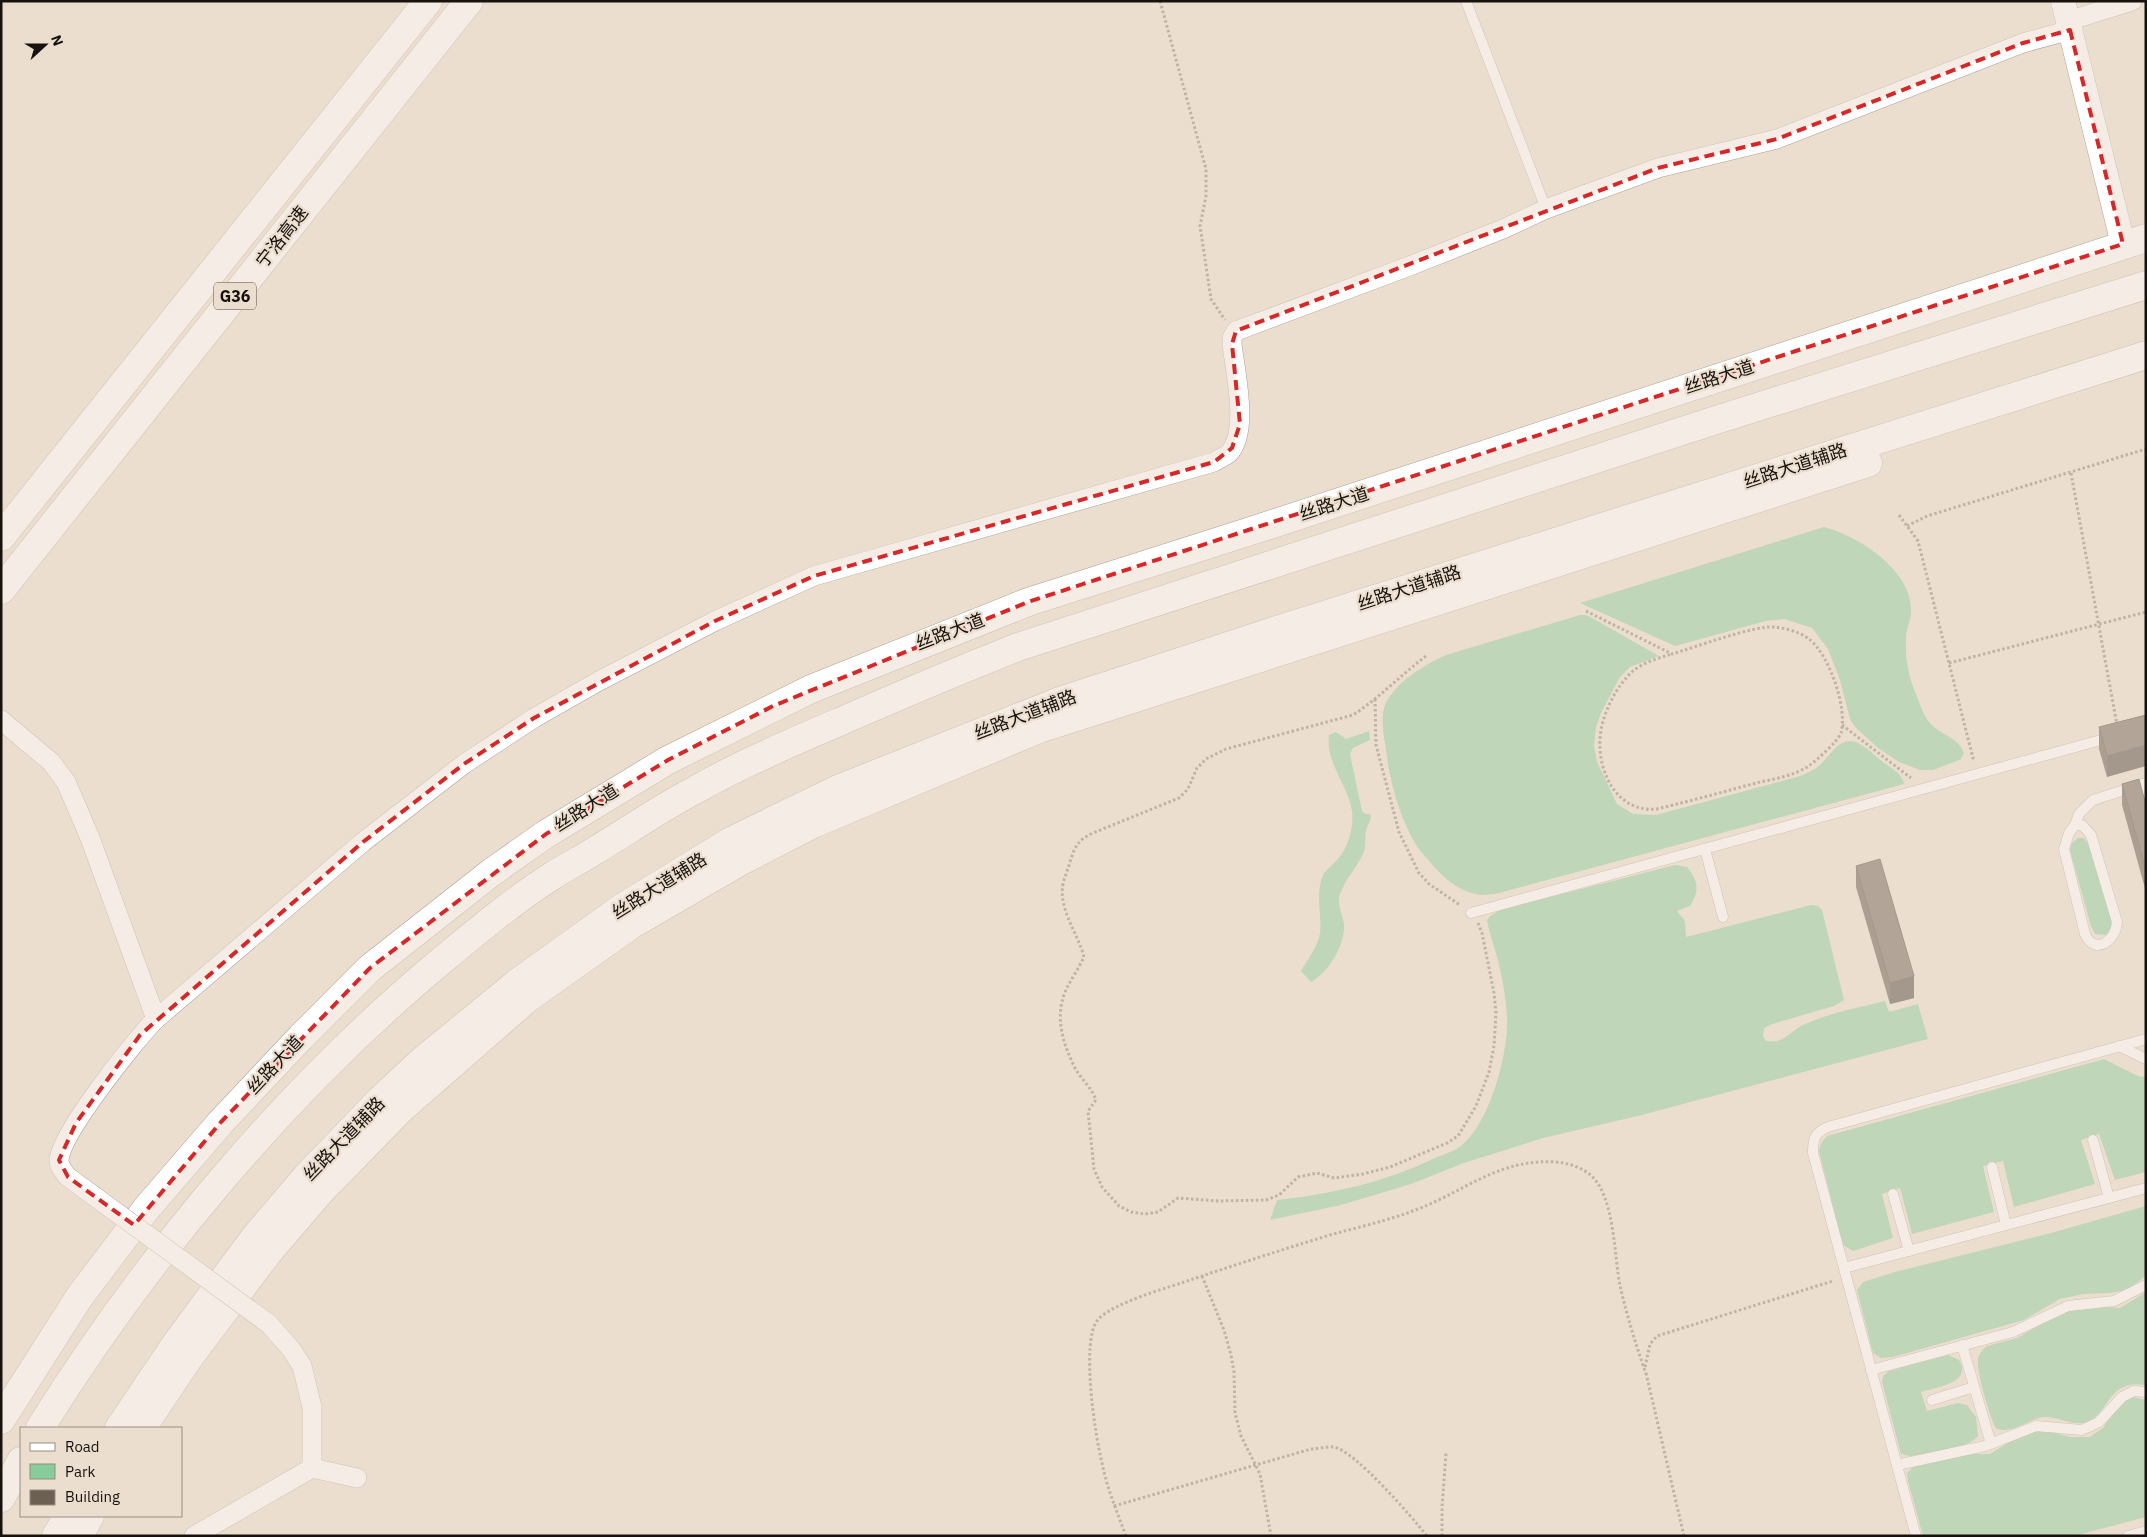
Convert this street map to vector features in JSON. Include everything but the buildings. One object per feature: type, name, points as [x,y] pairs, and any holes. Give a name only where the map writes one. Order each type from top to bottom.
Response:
[{"type":"main road","name":"宁洛高速","points":[[1,537],[428,1]]},
{"type":"main road","name":"宁洛高速","points":[[1,590],[469,1]]},
{"type":"main road","name":"丝路大道","points":[[1,1420],[80,1296],[146,1209],[221,1122],[370,968],[492,872],[546,834],[668,760],[812,688],[1028,602],[1276,523],[2134,241]]},
{"type":"main road","name":"丝路大道","points":[[41,1427],[127,1301],[208,1197],[292,1100],[352,1040],[411,986],[522,897],[551,876],[696,789],[796,740],[1018,647],[1698,426],[2146,285]]},
{"type":"main road","name":"丝路大道辅路","points":[[120,1427],[177,1342],[255,1237],[306,1177],[381,1099],[423,1060],[516,982],[623,907],[731,841],[838,789],[1060,701],[2146,355]]},
{"type":"main road","name":"丝路大道辅路","points":[[143,1427],[192,1355],[267,1254],[320,1192],[401,1109],[528,998],[631,925],[752,856],[813,824],[941,768],[1038,729],[2146,375]]},
{"type":"main road","points":[[1,1498],[20,1463]]},
{"type":"main road","points":[[56,1536],[67,1517]]},
{"type":"main road","points":[[79,1536],[89,1517]]},
{"type":"street","points":[[312,1468],[312,1407],[302,1366],[291,1349],[269,1324],[68,1177],[60,1167],[59,1160],[63,1145],[76,1123],[140,1035],[156,1019],[363,842],[464,764],[534,718],[599,681],[715,622],[814,576],[1214,462],[1228,454],[1240,424],[1232,344],[1232,338],[1236,331],[1477,240],[1546,209],[1658,168],[1777,139],[2023,43],[2067,17],[2132,1]]},
{"type":"street","points":[[2067,17],[2134,241]]},
{"type":"street","points":[[1,720],[51,762],[66,782],[90,838],[156,1019]]},
{"type":"street","points":[[194,1536],[312,1468],[357,1478]]},
{"type":"lane","points":[[1466,1],[1546,209]]},
{"type":"lane","points":[[1471,913],[2119,735]]},
{"type":"lane","points":[[2075,825],[2082,825],[2091,835],[2117,922],[2112,940],[2098,945],[2088,938],[2081,918],[2064,849],[2069,833],[2075,825],[2079,814],[2093,800],[2144,784],[2146,799]]},
{"type":"lane","points":[[1704,849],[1723,917]]},
{"type":"lane","points":[[1916,1536],[1813,1153],[1813,1140],[1819,1130],[2146,1039]]},
{"type":"lane","points":[[2119,1046],[2146,1059]]},
{"type":"lane","points":[[2093,1140],[2109,1198]]},
{"type":"lane","points":[[1992,1167],[2006,1225]]},
{"type":"lane","points":[[1845,1273],[1909,1251],[2146,1188]]},
{"type":"lane","points":[[1893,1194],[1909,1251]]},
{"type":"lane","points":[[1871,1370],[2013,1332],[2068,1306],[2114,1301],[2146,1285]]},
{"type":"lane","points":[[1962,1345],[1991,1444]]},
{"type":"lane","points":[[1932,1400],[1974,1387]]},
{"type":"lane","points":[[1897,1465],[1991,1444],[2036,1426],[2082,1430],[2099,1422],[2122,1397],[2134,1390],[2146,1392]]},
{"type":"lane","points":[[2128,1536],[2146,1531]]},
{"type":"path","points":[[1160,1],[1206,169],[1206,196],[1200,226],[1211,299],[1221,316],[1236,331]]},
{"type":"path","points":[[1907,526],[1926,516],[2146,449]]},
{"type":"path","points":[[2071,473],[2119,735]]},
{"type":"path","points":[[1899,515],[1918,541],[1977,774]]},
{"type":"path","points":[[1586,610],[1672,654]]},
{"type":"path","points":[[1949,663],[2146,612]]},
{"type":"path","points":[[1772,627],[1802,635],[1820,650],[1832,672],[1841,708],[1842,725],[1840,734],[1810,765],[1789,774],[1658,810],[1640,810],[1631,806],[1614,790],[1604,768],[1600,739],[1602,726],[1613,698],[1633,672],[1641,666],[1672,654],[1744,632],[1772,627]]},
{"type":"path","points":[[1374,699],[1376,745],[1390,804],[1408,854],[1419,873],[1429,884],[1471,913],[1482,933],[1496,1013],[1494,1046],[1489,1072],[1476,1106],[1458,1136],[1448,1143],[1390,1167],[1363,1174],[1334,1178],[1317,1173],[1298,1177],[1279,1196],[1266,1200],[1218,1201],[1178,1198],[1158,1212],[1145,1214],[1130,1212],[1118,1206],[1102,1187],[1094,1169],[1088,1111],[1096,1100],[1076,1070],[1061,1032],[1061,1010],[1065,992],[1084,957],[1080,940],[1068,916],[1063,899],[1063,885],[1076,845],[1080,839],[1092,833],[1179,798],[1188,790],[1197,768],[1206,759],[1226,749],[1353,715],[1426,656]]},
{"type":"path","points":[[1842,725],[1926,789]]},
{"type":"path","points":[[1126,1536],[1114,1506],[1101,1463],[1090,1382],[1091,1335],[1096,1322],[1104,1314],[1118,1306],[1257,1257],[1417,1210],[1499,1171],[1520,1164],[1539,1161],[1575,1166],[1590,1174],[1602,1190],[1607,1205],[1629,1325],[1646,1374]]},
{"type":"path","points":[[1684,1536],[1646,1374],[1647,1352],[1650,1344],[1657,1336],[1845,1273]]},
{"type":"path","points":[[1202,1276],[1224,1330],[1231,1355],[1234,1372],[1234,1413],[1241,1436],[1260,1474],[1270,1536]]},
{"type":"path","points":[[1114,1506],[1311,1449],[1334,1447],[1348,1454],[1361,1466],[1427,1536]]},
{"type":"path","points":[[1442,1536],[1446,1453]]},
{"type":"highlighted area","points":[[2070,30],[2123,244],[1028,602],[773,706],[668,760],[546,834],[370,968],[221,1122],[134,1225],[68,1177],[59,1160],[76,1123],[140,1035],[363,842],[464,764],[534,718],[715,621],[814,576],[1214,462],[1232,448],[1240,424],[1232,344],[1236,331],[1658,168],[1777,139],[2023,43]]},
{"type":"green space","points":[[1824,527],[1852,538],[1867,547],[1881,557],[1903,582],[1909,597],[1911,612],[1906,645],[1911,680],[1925,716],[1934,727],[1959,744],[1964,753],[1961,759],[1933,770],[1920,770],[1899,762],[1878,748],[1855,727],[1850,719],[1840,680],[1828,649],[1812,628],[1784,619],[1766,621],[1675,646],[1580,603]]},
{"type":"green space","points":[[1580,615],[1586,615],[1594,619],[1659,656],[1630,667],[1620,677],[1601,713],[1596,727],[1594,745],[1597,762],[1617,804],[1633,814],[1656,815],[1797,777],[1810,772],[1818,766],[1841,743],[1852,741],[1865,747],[1893,769],[1899,774],[1904,784],[1495,894],[1478,895],[1456,886],[1421,852],[1406,826],[1393,788],[1388,763],[1383,733],[1385,705],[1396,689],[1411,675],[1446,655]]},
{"type":"green space","points":[[1369,731],[1370,740],[1353,748],[1350,754],[1362,811],[1371,816],[1366,830],[1364,851],[1342,889],[1339,898],[1344,932],[1339,949],[1330,965],[1311,982],[1301,971],[1319,938],[1319,889],[1324,873],[1344,851],[1352,824],[1350,801],[1330,755],[1329,735],[1336,732],[1346,739]]},
{"type":"green space","points":[[2078,838],[2084,838],[2090,846],[2113,927],[2106,935],[2095,934],[2091,926],[2070,850],[2072,843]]},
{"type":"green space","points":[[1675,865],[1687,867],[1694,876],[1696,886],[1695,895],[1690,906],[1677,911],[1685,921],[1686,937],[1811,905],[1818,906],[1822,910],[1844,1000],[1834,1006],[1764,1028],[1763,1036],[1766,1041],[1782,1039],[1803,1025],[1823,1017],[1885,1001],[1889,1012],[1918,1004],[1928,1039],[1638,1116],[1543,1138],[1464,1163],[1411,1184],[1341,1205],[1270,1220],[1277,1200],[1318,1194],[1378,1180],[1418,1166],[1452,1151],[1461,1146],[1471,1135],[1481,1121],[1496,1086],[1507,1032],[1504,987],[1487,920],[1490,916],[1500,910]]},
{"type":"green space","points":[[2104,1059],[2140,1077],[2146,1076],[2146,1172],[2115,1180],[2099,1134],[2081,1140],[2095,1184],[2014,1207],[2003,1161],[1983,1166],[1994,1212],[1912,1234],[1900,1188],[1882,1194],[1893,1238],[1853,1251],[1843,1245],[1819,1151],[1821,1143],[1827,1136]]},
{"type":"green space","points":[[2146,1206],[2146,1276],[2126,1290],[2110,1293],[2083,1294],[2060,1299],[2024,1320],[1893,1357],[1881,1358],[1873,1353],[1857,1290],[1863,1282]]},
{"type":"green space","points":[[2146,1292],[2146,1385],[2133,1384],[2116,1392],[2095,1418],[2087,1422],[2076,1423],[2044,1417],[2007,1430],[1996,1428],[1984,1394],[1978,1365],[1979,1355],[1987,1346],[2017,1338],[2067,1310],[2092,1306],[2120,1308]]},
{"type":"green space","points":[[1948,1355],[1959,1360],[1962,1368],[1961,1374],[1951,1383],[1921,1392],[1927,1411],[1958,1403],[1967,1405],[1976,1417],[1978,1436],[1966,1444],[1947,1450],[1910,1456],[1901,1454],[1882,1382],[1883,1376],[1889,1371]]},
{"type":"green space","points":[[2132,1397],[2146,1400],[2146,1517],[2074,1536],[1923,1536],[1908,1481],[1907,1473],[1913,1467],[1968,1454],[1990,1454],[2009,1442],[2033,1432],[2048,1431],[2070,1437],[2090,1437],[2103,1428],[2120,1402]]}]
